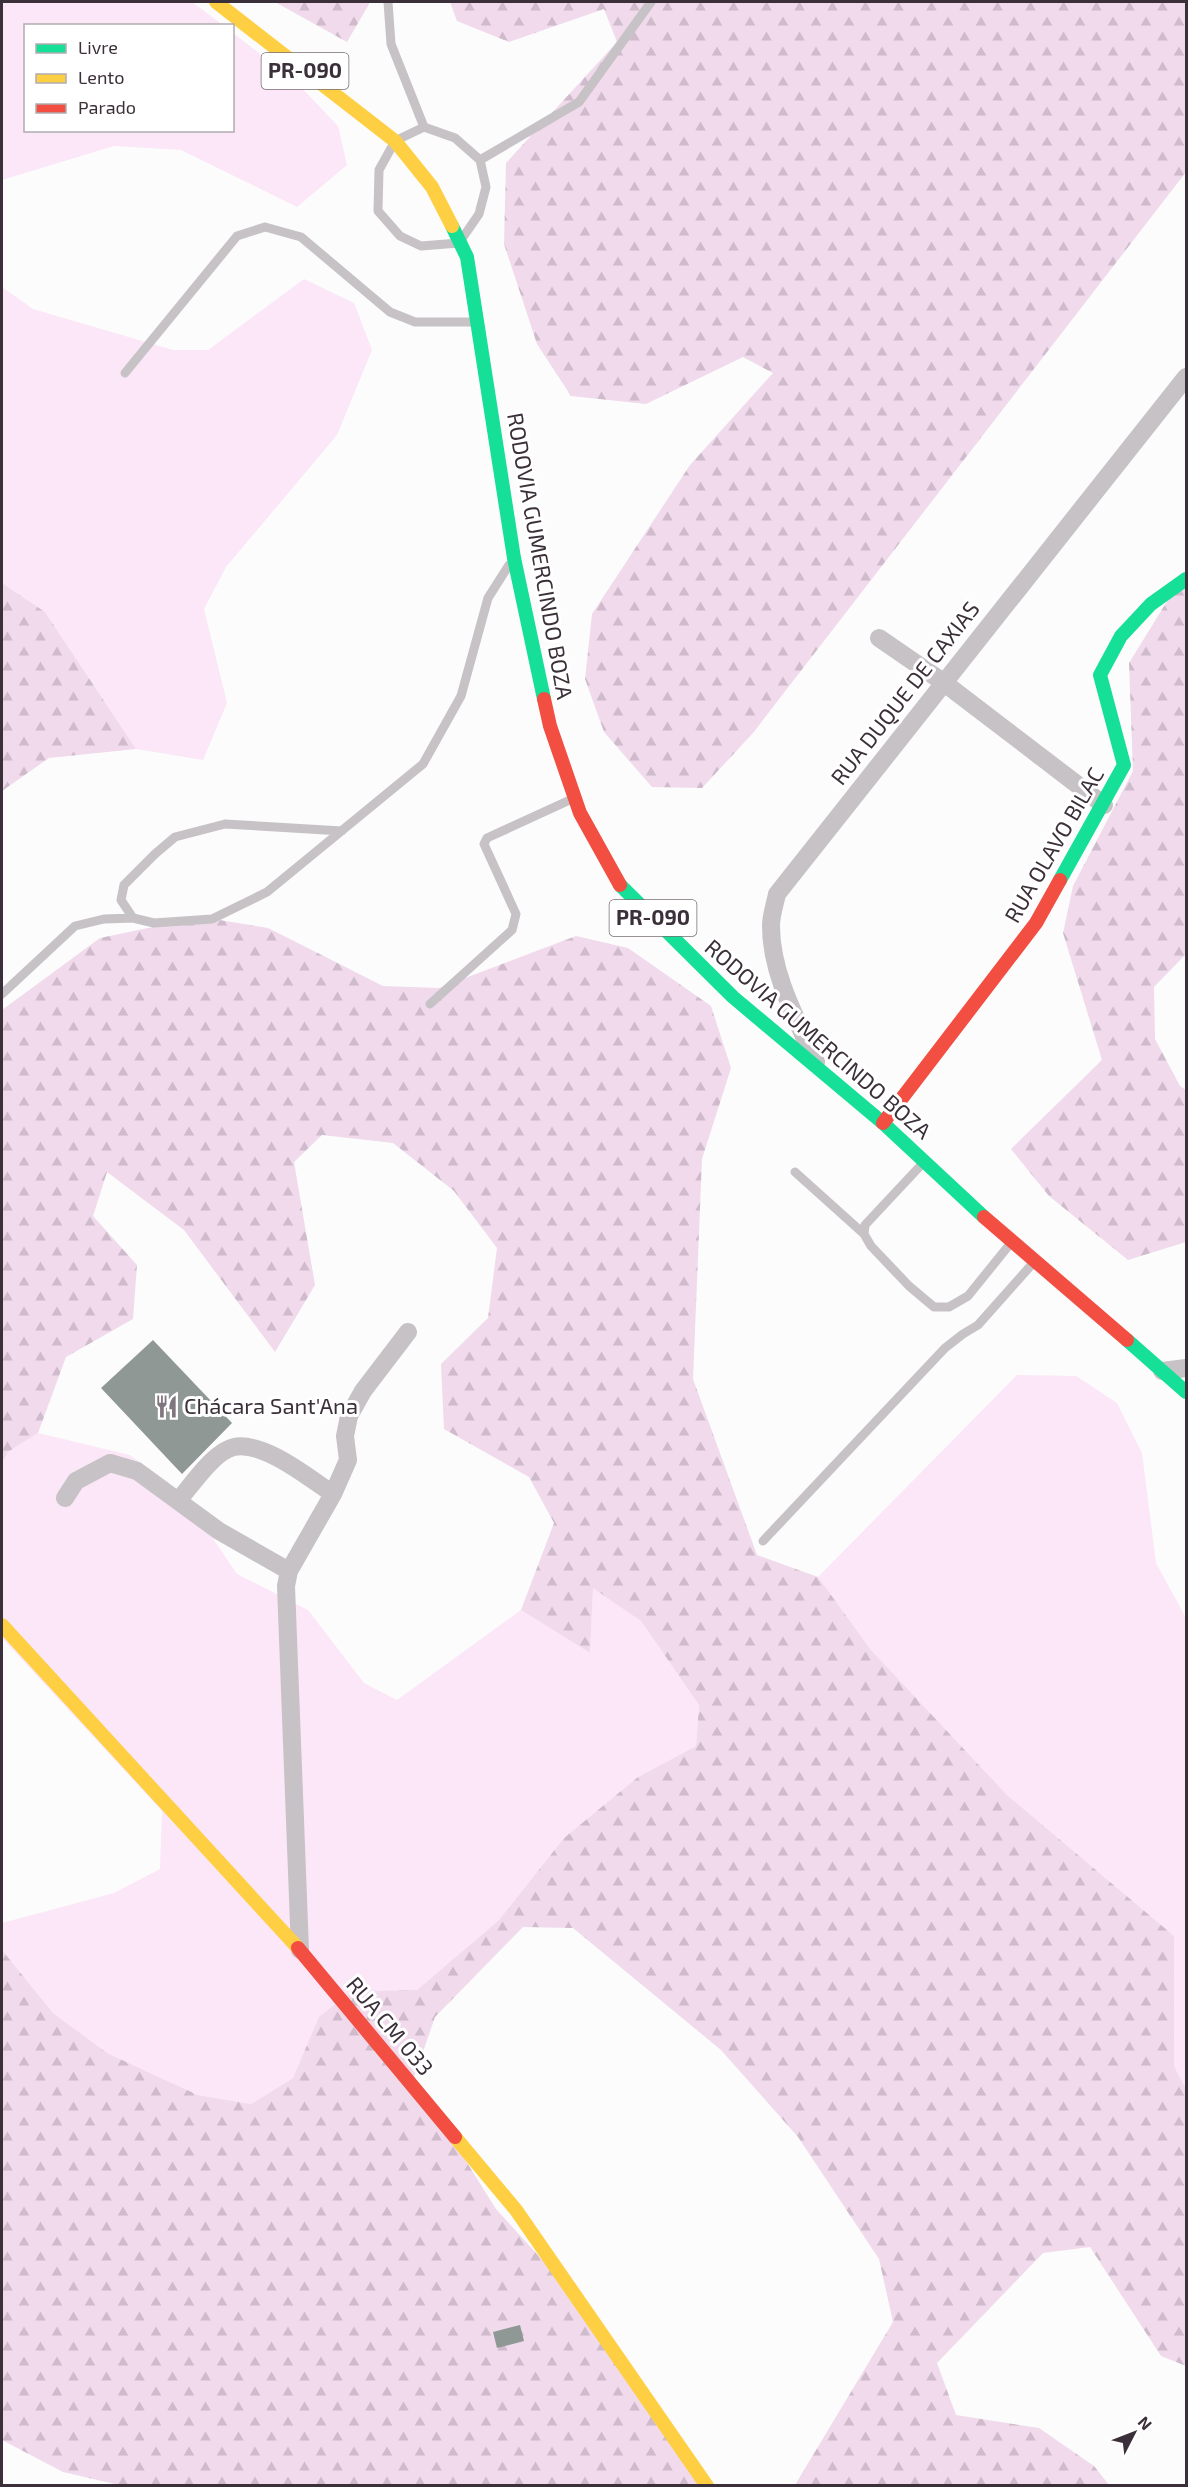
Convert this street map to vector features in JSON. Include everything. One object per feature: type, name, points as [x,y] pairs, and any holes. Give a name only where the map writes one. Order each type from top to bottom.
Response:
[{"type":"main road","name":"RODOVIA GUMERCINDO BOZA","points":[[216,2],[395,141],[432,187],[467,257],[514,558],[550,726],[580,813],[616,881],[733,997],[883,1124],[1011,1242],[1035,1260],[1186,1392]]},
{"type":"main road","name":"RUA OLAVO BILAC","points":[[883,1124],[1036,923],[1104,805],[1124,765],[1100,675],[1121,636],[1151,604],[1186,579]]},
{"type":"main road","name":"RUA CM 033","points":[[2,1625],[300,1950],[516,2210],[707,2486]]},
{"type":"street","name":"RUA DUQUE DE CAXIAS","points":[[819,1069],[789,1003],[772,951],[771,924],[777,894],[1186,376]]},
{"type":"street","points":[[879,638],[943,682],[1104,805]]},
{"type":"street","points":[[300,1950],[286,1586],[289,1571],[333,1494],[348,1460],[345,1436],[349,1416],[363,1391],[408,1332]]},
{"type":"street","points":[[1162,1371],[1186,1368]]},
{"type":"street","points":[[178,1501],[217,1456],[234,1447],[268,1451],[333,1494]]},
{"type":"street","points":[[65,1498],[76,1481],[110,1463],[137,1471],[219,1531],[289,1571]]},
{"type":"lane","points":[[388,2],[391,44],[424,127]]},
{"type":"lane","points":[[480,160],[579,102],[651,2]]},
{"type":"lane","points":[[424,127],[455,138],[480,160],[486,187],[480,214],[459,243],[421,246],[400,236],[378,211],[379,170],[395,141],[424,127]]},
{"type":"lane","points":[[125,373],[237,236],[265,227],[301,237],[390,312],[415,322],[478,322]]},
{"type":"lane","points":[[2,994],[75,926],[104,919],[133,918],[154,923],[212,919],[267,892],[423,764],[462,696],[488,598],[514,558]]},
{"type":"lane","points":[[430,1004],[512,930],[515,922],[516,914],[484,844],[487,838],[575,798]]},
{"type":"lane","points":[[133,918],[121,900],[124,885],[176,837],[225,824],[342,831]]},
{"type":"lane","points":[[864,1234],[865,1226],[925,1161]]},
{"type":"lane","points":[[795,1172],[864,1234],[871,1246],[909,1286],[934,1307],[949,1307],[968,1296],[1011,1242]]},
{"type":"lane","points":[[763,1541],[945,1348],[978,1325],[1035,1260]]},
{"type":"shaded area","points":[[2,2],[192,2],[222,24],[24,24],[24,132],[234,132],[234,34],[295,81],[338,126],[347,165],[297,207],[181,150],[114,146],[2,180]]},
{"type":"shaded area","points":[[304,279],[354,303],[372,350],[337,435],[226,567],[204,609],[227,703],[203,760],[136,749],[45,612],[2,583],[2,287],[33,309],[173,350],[208,350]]},
{"type":"shaded area","points":[[1017,1375],[1076,1376],[1117,1403],[1142,1453],[1156,1563],[1186,1618],[1186,2089],[1174,2066],[1174,1936],[1007,1795],[871,1650],[818,1577]]},
{"type":"shaded area","points":[[38,1433],[130,1455],[183,1494],[237,1574],[308,1610],[364,1683],[397,1700],[521,1610],[590,1653],[593,1587],[641,1621],[699,1705],[696,1746],[638,1777],[564,1838],[499,1920],[417,1990],[352,1991],[320,2017],[293,2078],[251,2104],[198,2095],[107,2053],[53,2013],[2,1950],[2,1923],[114,1893],[160,1869],[162,1811],[2,1638],[2,1463],[8,1452]]},
{"type":"green space","points":[[275,2],[369,2],[369,4],[347,42]]},
{"type":"green space","points":[[450,2],[1186,2],[1186,172],[753,733],[702,788],[652,787],[604,732],[585,679],[592,614],[690,465],[773,373],[743,357],[646,404],[571,396],[537,344],[504,244],[506,163],[617,42],[604,9],[509,42],[457,21]]},
{"type":"green space","points":[[2,583],[45,612],[136,749],[49,758],[2,791]]},
{"type":"green space","points":[[1186,586],[1186,954],[1154,987],[1155,1039],[1180,1086],[1186,1090],[1186,1242],[1128,1260],[1049,1196],[1011,1149],[1102,1060],[1063,933],[1073,886],[1133,771],[1129,663],[1169,598]]},
{"type":"green space","points":[[201,917],[268,928],[383,986],[439,988],[576,936],[628,948],[711,1006],[731,1068],[702,1159],[693,1379],[757,1555],[818,1577],[871,1650],[1007,1795],[1174,1936],[1174,2066],[1186,2089],[1186,2366],[1161,2356],[1090,2247],[1043,2253],[937,2363],[956,2415],[1039,2428],[1094,2466],[1109,2485],[795,2485],[893,2322],[879,2259],[798,2137],[721,2050],[573,1928],[523,1927],[435,2017],[414,2078],[496,2209],[608,2332],[714,2485],[119,2485],[63,2472],[2,2440],[2,1950],[53,2013],[107,2053],[198,2095],[251,2104],[293,2078],[319,2017],[352,1991],[417,1990],[499,1920],[564,1838],[638,1777],[696,1746],[699,1705],[641,1621],[593,1588],[590,1653],[521,1610],[554,1523],[529,1477],[444,1429],[441,1364],[488,1318],[497,1248],[454,1191],[393,1143],[322,1135],[294,1162],[315,1285],[275,1352],[184,1230],[107,1172],[93,1216],[137,1265],[133,1319],[66,1357],[38,1433],[8,1452],[2,1463],[2,1010],[100,938]]},
{"type":"building","name":"Chácara Sant'Ana","points":[[153,1340],[232,1423],[182,1474],[101,1388]]},
{"type":"building","points":[[520,2325],[524,2341],[497,2348],[493,2332]]},
{"type":"traffic: fast","points":[[452,226],[467,257],[514,558],[544,699]]},
{"type":"traffic: fast","points":[[1060,880],[1124,765],[1100,675],[1121,636],[1151,604],[1186,579]]},
{"type":"traffic: fast","points":[[620,885],[733,997],[883,1123],[984,1217]]},
{"type":"traffic: fast","points":[[1127,1340],[1186,1392]]},
{"type":"traffic: slow","points":[[216,2],[395,141],[432,187],[452,226]]},
{"type":"traffic: slow","points":[[2,1625],[298,1948]]},
{"type":"traffic: slow","points":[[455,2137],[516,2210],[707,2486]]},
{"type":"traffic: jam","points":[[544,699],[550,726],[580,813],[620,885]]},
{"type":"traffic: jam","points":[[883,1123],[1036,923],[1060,880]]},
{"type":"traffic: jam","points":[[984,1217],[1127,1340]]},
{"type":"traffic: jam","points":[[298,1948],[455,2137]]},
{"type":"place","name":"Chácara Sant'Ana","points":[[166,1406]]}]
